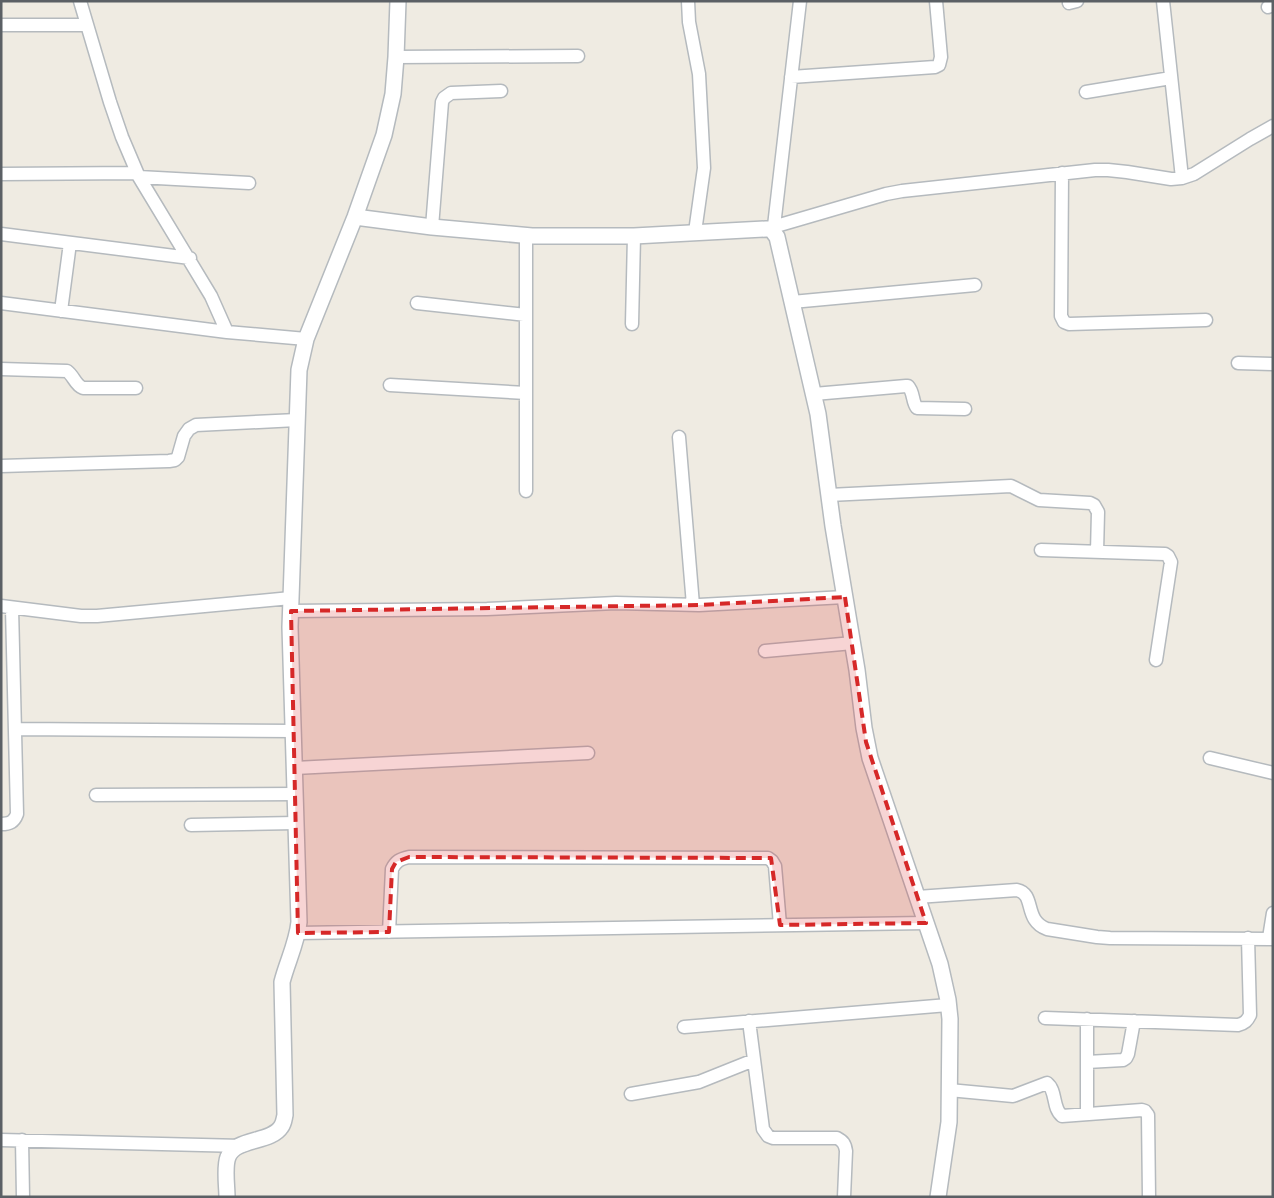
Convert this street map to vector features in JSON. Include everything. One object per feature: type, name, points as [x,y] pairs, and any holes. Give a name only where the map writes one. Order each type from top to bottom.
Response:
[{"type":"street","points":[[80,1],[119,128],[138,175],[190,258],[211,296],[227,332]]},
{"type":"street","points":[[227,1197],[227,1158],[231,1152],[278,1131],[283,1125],[284,1116],[282,982],[298,933],[299,922],[290,627],[299,370],[306,339],[355,217],[384,135],[393,94],[398,1]]},
{"type":"street","points":[[688,1],[689,22],[699,74],[704,168],[695,232]]},
{"type":"street","points":[[800,1],[770,227],[777,237],[820,426],[866,742],[940,964],[948,1005],[950,1019],[949,1122],[938,1197]]},
{"type":"street","points":[[791,77],[939,65],[941,57],[936,1]]},
{"type":"street","points":[[1163,1],[1182,178]]},
{"type":"street","points":[[1,25],[87,25]]},
{"type":"street","points":[[396,57],[578,56]]},
{"type":"street","points":[[1086,92],[1171,78]]},
{"type":"street","points":[[432,227],[442,102],[444,98],[451,93],[501,91]]},
{"type":"street","points":[[355,217],[432,227],[526,235],[634,236],[770,227],[902,191],[1062,173],[1108,170],[1171,179],[1182,178],[1194,174],[1273,126]]},
{"type":"street","points":[[1062,173],[1061,316],[1064,322],[1069,324],[1206,320]]},
{"type":"street","points":[[1,174],[138,175],[249,183]]},
{"type":"street","points":[[1,234],[190,258]]},
{"type":"street","points":[[526,235],[526,491]]},
{"type":"street","points":[[632,324],[634,236]]},
{"type":"street","points":[[61,311],[70,243]]},
{"type":"street","points":[[792,302],[975,286]]},
{"type":"street","points":[[1,303],[227,332],[306,339]]},
{"type":"street","points":[[417,303],[526,314]]},
{"type":"street","points":[[1238,363],[1273,364]]},
{"type":"street","points":[[1,369],[67,371],[76,384],[83,388],[136,388]]},
{"type":"street","points":[[390,385],[526,393]]},
{"type":"street","points":[[814,394],[908,386],[912,390],[917,408],[965,409]]},
{"type":"street","points":[[1,466],[169,461],[175,460],[178,457],[184,436],[189,429],[196,426],[298,420]]},
{"type":"street","points":[[679,437],[692,605]]},
{"type":"street","points":[[829,495],[1011,486],[1040,500],[1090,503],[1094,505],[1098,512],[1097,552]]},
{"type":"street","points":[[1041,550],[1165,554],[1170,558],[1171,562],[1156,660]]},
{"type":"street","points":[[1,824],[11,822],[17,814],[15,729],[8,670],[7,607],[81,616],[97,616],[291,604],[487,609],[616,603],[692,605],[845,597]]},
{"type":"street","points":[[765,651],[853,643]]},
{"type":"street","points":[[15,729],[294,731]]},
{"type":"street","points":[[295,768],[588,753]]},
{"type":"street","points":[[1210,758],[1273,773]]},
{"type":"street","points":[[96,795],[295,794]]},
{"type":"street","points":[[191,825],[296,823]]},
{"type":"street","points":[[388,932],[392,869],[396,862],[402,858],[409,857],[768,858],[775,866],[780,925]]},
{"type":"street","points":[[917,897],[1017,890],[1027,896],[1035,922],[1041,927],[1110,938],[1271,938],[1273,914]]},
{"type":"street","points":[[298,933],[926,923]]},
{"type":"street","points":[[1045,1018],[1244,1024],[1250,1015],[1248,938]]},
{"type":"street","points":[[684,1027],[948,1005]]},
{"type":"street","points":[[1087,1019],[1087,1114]]},
{"type":"street","points":[[1086,1062],[1122,1060],[1126,1058],[1134,1021]]},
{"type":"street","points":[[750,1022],[763,1129],[768,1136],[773,1138],[837,1138],[842,1140],[846,1151],[844,1197]]},
{"type":"street","points":[[631,1094],[699,1082],[754,1060]]},
{"type":"street","points":[[949,1090],[1013,1096],[1047,1083],[1051,1087],[1058,1111],[1062,1116],[1142,1110],[1147,1112],[1149,1197]]},
{"type":"street","points":[[1,1140],[242,1146]]},
{"type":"street","points":[[22,1140],[23,1197]]},
{"type":"highlighted area","points":[[845,597],[866,742],[926,923],[780,925],[771,858],[409,857],[396,862],[392,869],[389,932],[298,933],[291,611],[699,605]]}]
